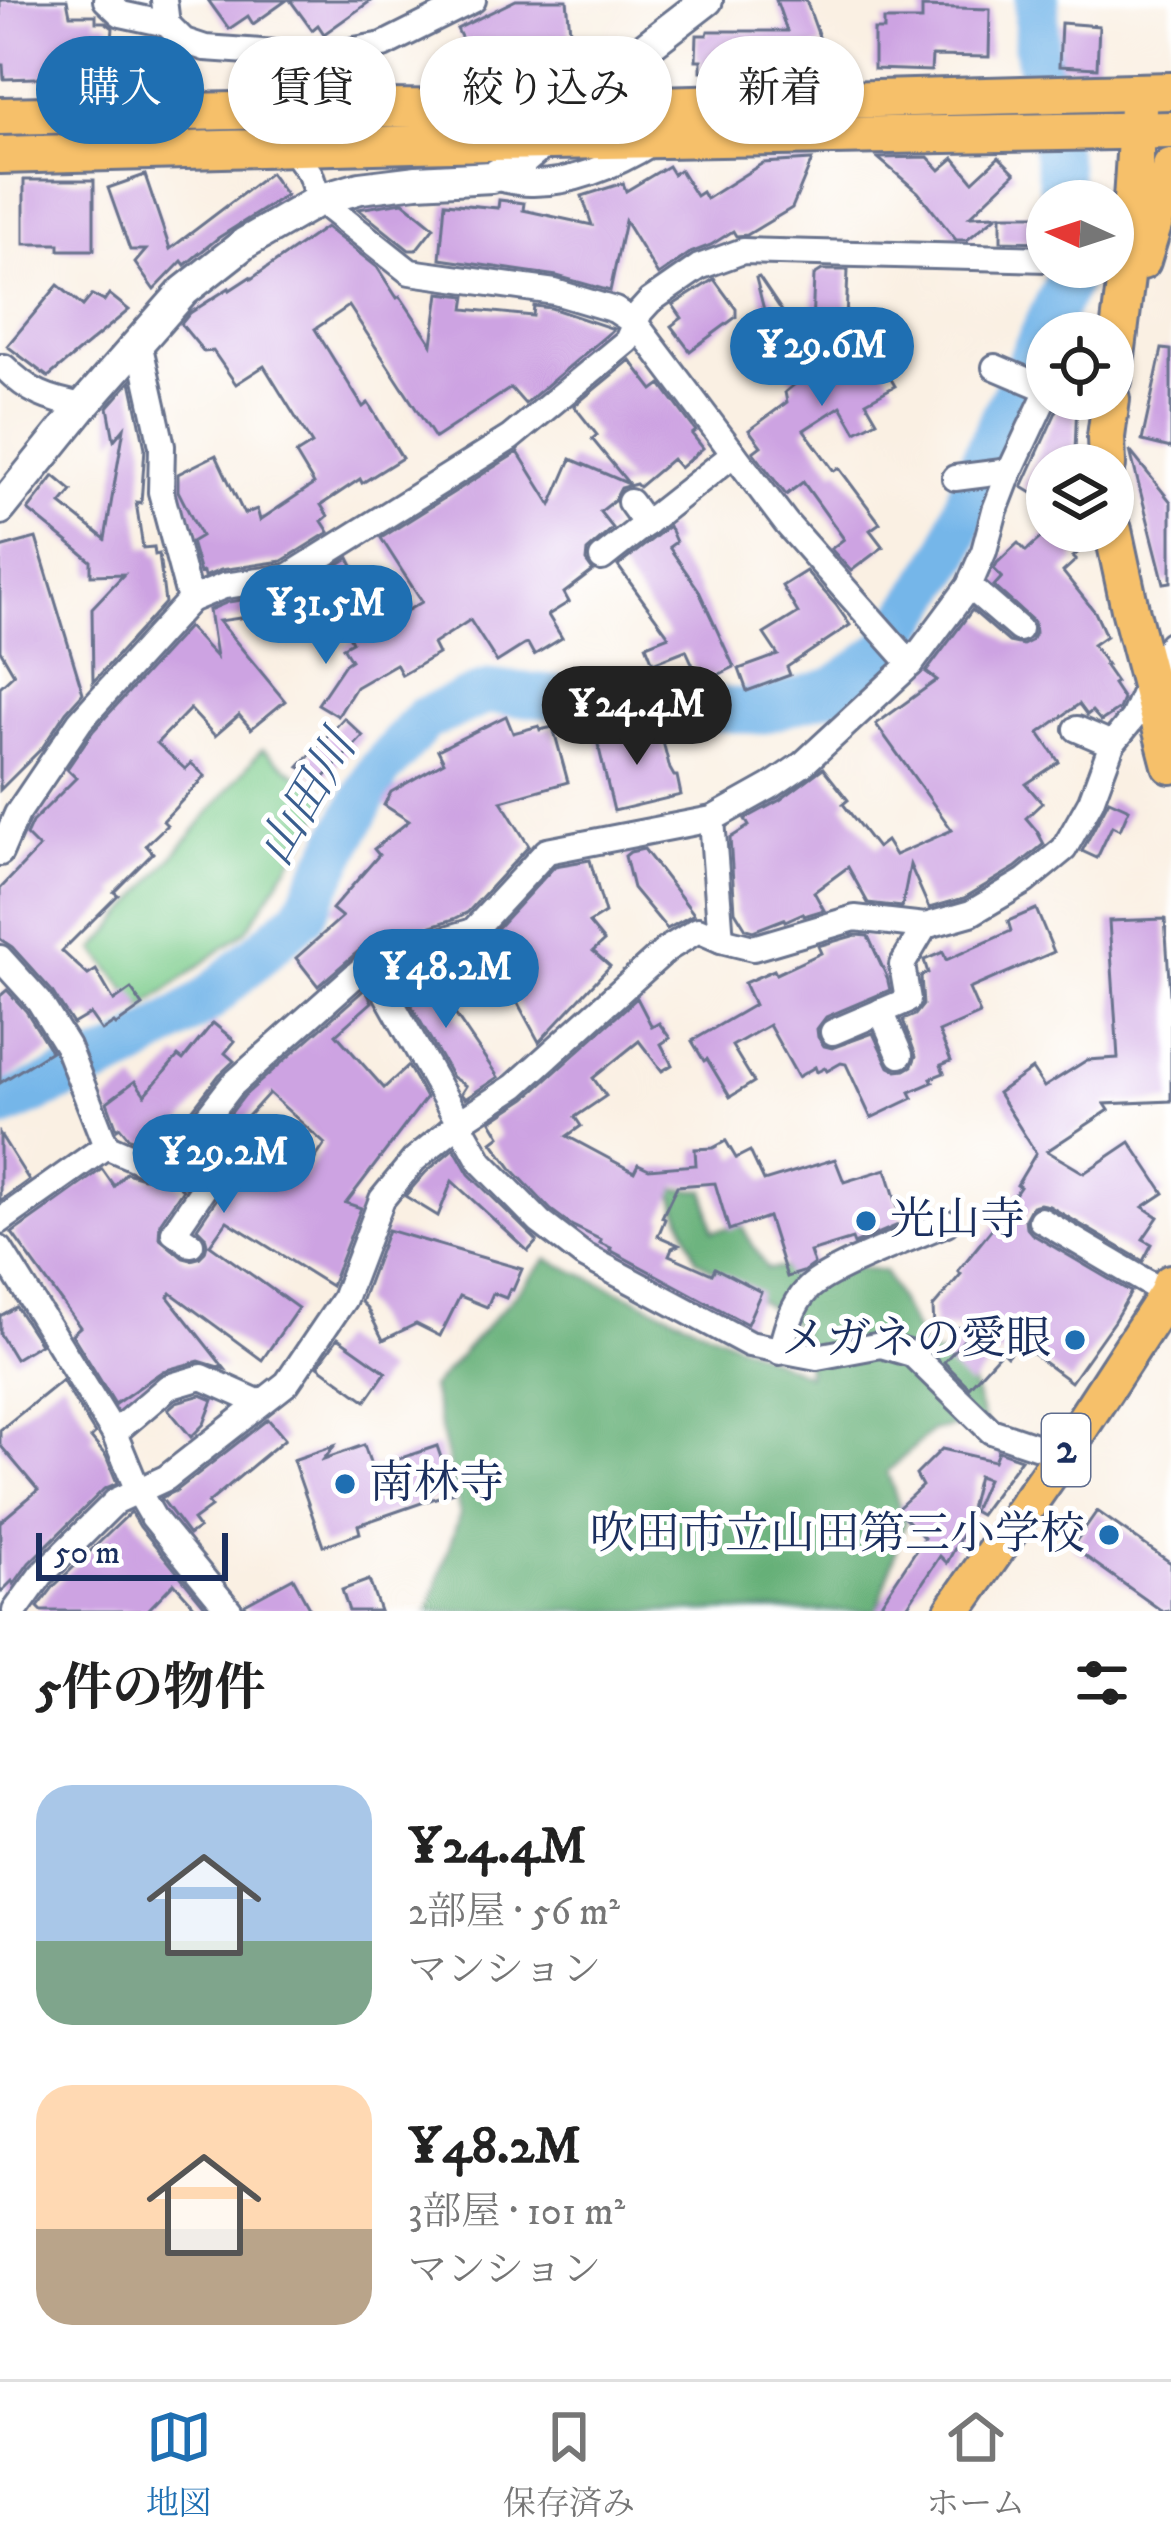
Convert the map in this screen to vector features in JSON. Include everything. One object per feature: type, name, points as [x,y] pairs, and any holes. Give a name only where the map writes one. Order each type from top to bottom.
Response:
[{"type":"main road","points":[[672,104],[1154,92],[1155,130],[1134,209]]},
{"type":"main road","points":[[0,116],[420,108]]},
{"type":"main road","points":[[672,140],[1155,130]]},
{"type":"main road","points":[[0,155],[420,144]]},
{"type":"main road","points":[[1124,312],[1171,167]]},
{"type":"main road","points":[[1118,552],[1171,765]]},
{"type":"main road","name":"2","points":[[953,1611],[1063,1455],[1169,1289]]},
{"type":"street","points":[[106,0],[121,14],[165,12],[184,41],[205,48],[320,56],[383,45],[473,0]]},
{"type":"street","points":[[660,36],[707,0]]},
{"type":"street","points":[[492,177],[542,144]]},
{"type":"street","points":[[0,509],[184,291],[245,243],[319,200],[360,188],[417,181],[492,177],[527,183],[553,181],[618,164],[650,144]]},
{"type":"street","points":[[291,147],[310,174],[319,200],[410,272],[555,292],[615,310],[636,324],[786,523],[911,664]]},
{"type":"street","points":[[0,853],[17,814],[80,722],[190,600],[224,586],[288,577],[510,438],[627,341],[650,301],[699,267],[742,250],[1026,258]]},
{"type":"street","points":[[139,342],[162,446],[161,492],[190,600]]},
{"type":"street","points":[[0,367],[24,387],[83,406]]},
{"type":"street","points":[[994,367],[1026,381]]},
{"type":"street","points":[[172,1161],[232,1085],[369,963],[473,931],[547,851],[712,819],[803,764],[911,664],[969,586],[1034,420]]},
{"type":"street","points":[[602,559],[734,454]]},
{"type":"street","points":[[955,478],[1010,471]]},
{"type":"street","points":[[630,502],[646,524]]},
{"type":"street","points":[[969,586],[1019,629]]},
{"type":"street","points":[[15,1611],[41,1575],[116,1502],[166,1478],[287,1383],[344,1300],[382,1199],[414,1160],[514,1086],[667,949],[698,930],[753,948],[855,918],[925,926],[971,914],[1025,881],[1064,849],[1091,801],[1112,745],[1133,718],[1171,644]]},
{"type":"street","points":[[1078,729],[1112,745]]},
{"type":"street","points":[[712,819],[721,940]]},
{"type":"street","points":[[833,1032],[908,1000],[902,965],[925,926]]},
{"type":"street","points":[[0,958],[39,1001],[67,1046],[106,1146],[143,1162],[172,1161],[206,1185],[174,1232],[191,1244]]},
{"type":"street","points":[[369,963],[481,1162],[540,1222],[584,1255],[749,1344],[817,1357],[881,1345],[912,1354],[991,1431],[1063,1455]]},
{"type":"street","points":[[881,1011],[901,1055]]},
{"type":"street","points":[[0,1221],[106,1146]]},
{"type":"street","points":[[1041,1220],[1169,1289]]},
{"type":"street","points":[[780,1352],[791,1314],[808,1288],[946,1223]]},
{"type":"street","points":[[0,1249],[114,1433],[153,1517],[230,1611]]},
{"type":"street","points":[[114,1433],[168,1387],[202,1378],[260,1403]]},
{"type":"green space","points":[[262,749],[330,800],[247,930],[142,1009],[95,950]]},
{"type":"green space","points":[[671,1189],[705,1190],[713,1231],[741,1225],[767,1269],[835,1264],[884,1271],[927,1353],[964,1357],[984,1421],[932,1431],[887,1472],[905,1522],[877,1611],[428,1611],[460,1514],[431,1388],[547,1259],[808,1375],[800,1328],[696,1259]]},
{"type":"building","points":[[0,0],[67,0],[70,15],[96,15],[96,22],[113,28],[112,36],[36,36],[36,78],[4,79]]},
{"type":"building","points":[[208,0],[287,0],[253,24],[248,16],[229,29]]},
{"type":"building","points":[[290,0],[372,0],[324,34],[318,25],[312,30]]},
{"type":"building","points":[[516,0],[567,0],[570,36],[461,36],[457,29]]},
{"type":"building","points":[[776,0],[806,0],[819,36],[697,36],[708,31],[787,31]]},
{"type":"building","points":[[922,7],[990,9],[989,57],[932,56],[931,71],[874,69],[874,30],[884,30],[884,20],[922,20]]},
{"type":"building","points":[[1061,23],[1099,26],[1097,68],[1059,66]]},
{"type":"building","points":[[928,157],[940,170],[954,158],[973,181],[999,157],[1015,173],[970,216],[998,215],[967,240],[956,240],[918,192],[878,158]]},
{"type":"building","points":[[812,160],[792,208],[747,235],[736,236],[733,231],[658,275],[625,221],[610,291],[557,276],[440,259],[445,203],[498,208],[499,200],[524,203],[523,210],[592,225],[582,196],[623,183],[626,191],[668,166],[673,174],[680,170],[696,196],[702,192],[706,199],[763,163]]},
{"type":"building","points":[[270,173],[286,195],[185,265],[182,261],[154,290],[135,263],[146,250],[130,250],[108,188],[145,175],[170,249]]},
{"type":"building","points":[[24,180],[94,180],[94,250],[24,244]]},
{"type":"building","points":[[403,202],[434,227],[416,250],[409,250],[358,209]]},
{"type":"building","points":[[1001,215],[1026,215],[1026,242],[1001,241]]},
{"type":"building","points":[[326,227],[377,267],[432,344],[439,293],[466,296],[464,309],[533,316],[534,306],[551,308],[614,329],[525,404],[511,388],[435,438],[349,306],[315,329],[363,407],[368,403],[402,458],[321,505],[329,532],[282,561],[204,577],[191,542],[201,536],[178,491],[178,474],[216,455],[244,514],[257,509],[260,520],[314,484],[296,454],[312,444],[264,366],[236,384],[213,351],[204,352],[181,324],[190,313],[251,279]]},
{"type":"building","points":[[822,270],[848,270],[845,344],[864,333],[895,386],[866,402],[877,421],[856,432],[841,406],[804,430],[880,523],[870,530],[883,547],[851,571],[831,549],[844,539],[803,482],[786,495],[753,452],[761,446],[749,430],[787,402],[785,392],[795,384],[776,358],[756,278],[811,354],[814,275]]},
{"type":"building","points":[[714,279],[736,309],[736,317],[690,351],[671,326],[682,318],[673,305]]},
{"type":"building","points":[[58,285],[83,306],[92,295],[104,301],[109,294],[129,310],[48,377],[7,346]]},
{"type":"building","points":[[1162,349],[1171,350],[1171,448],[1142,441]]},
{"type":"building","points":[[630,360],[653,390],[661,384],[703,448],[680,468],[672,459],[639,487],[621,488],[600,512],[613,528],[587,551],[586,561],[593,571],[564,593],[569,602],[548,615],[562,638],[534,655],[524,645],[497,662],[470,620],[433,644],[438,654],[402,675],[396,664],[356,687],[338,716],[318,704],[351,660],[343,647],[352,642],[332,601],[219,621],[285,701],[251,729],[239,715],[215,736],[190,709],[157,743],[185,769],[191,763],[205,776],[146,845],[153,853],[62,951],[88,975],[96,970],[114,1001],[131,989],[143,1006],[102,1031],[90,1014],[73,1024],[51,990],[0,939],[0,889],[39,848],[26,835],[32,822],[76,778],[67,769],[93,731],[188,627],[216,657],[209,610],[228,602],[291,593],[349,558],[382,625],[422,602],[381,538],[518,452],[551,505],[571,459],[629,484],[592,439],[597,435],[574,406]]},
{"type":"building","points":[[131,381],[145,448],[141,503],[136,502],[143,548],[154,547],[155,555],[159,554],[165,603],[93,682],[92,608],[124,574],[91,575],[91,561],[28,510],[54,476],[72,491],[61,504],[105,539],[124,428],[114,440],[108,407]]},
{"type":"building","points":[[1052,420],[1076,420],[1075,444],[1042,444]]},
{"type":"building","points":[[1134,456],[1171,502],[1171,582],[1164,583]]},
{"type":"building","points":[[669,526],[676,542],[669,547],[698,589],[734,667],[701,683],[686,650],[653,663],[646,645],[669,636],[618,566]]},
{"type":"building","points":[[36,538],[83,693],[42,748],[0,790],[0,687],[14,674],[0,650],[0,548]]},
{"type":"building","points":[[1018,543],[1026,552],[1078,552],[1063,572],[1095,612],[1106,636],[1093,645],[1123,699],[1119,709],[1101,721],[1092,711],[1087,715],[1079,704],[1039,733],[1059,762],[1026,784],[1042,803],[1026,818],[1044,844],[964,898],[929,908],[910,865],[902,907],[868,903],[848,867],[814,892],[824,910],[746,929],[735,911],[730,838],[749,826],[745,819],[823,768],[877,848],[886,841],[895,855],[952,830],[876,724],[937,680],[926,672],[972,610],[1009,642],[1023,645],[1031,641],[1034,622],[994,586],[1002,577],[994,569],[997,563]]},
{"type":"building","points":[[806,571],[850,625],[787,667],[790,675],[747,691],[739,669],[778,655],[764,634],[798,613],[782,586]]},
{"type":"building","points":[[506,716],[513,733],[553,727],[568,782],[501,801],[529,846],[468,912],[362,948],[318,986],[296,958],[342,917],[332,909],[379,855],[374,849],[409,821],[384,805],[391,792],[444,762],[438,750]]},
{"type":"building","points":[[344,718],[363,736],[323,779],[299,767]]},
{"type":"building","points":[[628,728],[629,732],[645,728],[647,734],[660,730],[681,795],[614,811],[596,736]]},
{"type":"building","points":[[1109,800],[1129,809],[1120,830],[1112,826],[1097,858],[1082,851]]},
{"type":"building","points":[[644,849],[694,914],[667,929],[633,888],[625,856]]},
{"type":"building","points":[[590,860],[605,913],[589,923],[604,941],[593,951],[610,966],[539,1042],[508,985],[527,965],[493,933],[555,866]]},
{"type":"building","points":[[1036,909],[1054,952],[969,989],[980,1014],[939,1032],[951,1061],[941,1065],[944,1073],[910,1092],[913,1098],[871,1118],[846,1064],[817,1072],[815,1067],[798,1077],[769,1025],[732,1046],[754,1082],[730,1097],[692,1041],[754,1005],[744,983],[821,953],[818,946],[868,936],[890,990],[826,1017],[817,1029],[818,1037],[832,1048],[873,1033],[889,1067],[905,1070],[916,1056],[903,1020],[923,1005],[921,976],[928,973],[924,960],[943,952],[946,960],[1011,931],[1008,921]]},
{"type":"building","points":[[1165,919],[1171,1101],[1105,1104],[1109,1110],[1047,1151],[1084,1173],[1130,1142],[1164,1193],[1143,1207],[1158,1217],[1143,1239],[1152,1244],[1143,1261],[1049,1206],[1032,1206],[1025,1219],[1032,1234],[1131,1292],[1071,1382],[1018,1343],[1007,1356],[1002,1351],[969,1387],[944,1362],[976,1327],[934,1328],[933,1307],[1020,1187],[1036,1153],[998,1093],[1032,1069],[1044,1087],[1087,1060],[1118,1058],[1109,921]]},
{"type":"building","points":[[421,964],[498,1077],[465,1099],[461,1094],[466,1086],[452,1077],[393,973]]},
{"type":"building","points":[[365,989],[372,1002],[336,1034],[384,1088],[408,1066],[426,1098],[346,1203],[361,1208],[331,1286],[227,1221],[210,1245],[298,1308],[262,1360],[171,1293],[168,1297],[225,1369],[199,1361],[163,1371],[115,1404],[72,1334],[80,1327],[12,1233],[102,1169],[114,1186],[126,1173],[168,1178],[183,1189],[160,1223],[159,1238],[183,1258],[199,1258],[207,1244],[197,1228],[222,1185],[217,1172],[196,1158],[244,1096]],"holes":[[[269,1093],[325,1144],[302,1178],[241,1124]]]},
{"type":"building","points":[[7,990],[51,1051],[0,1083],[0,996]]},
{"type":"building","points":[[637,998],[652,1027],[659,1023],[670,1038],[661,1044],[672,1065],[662,1071],[639,1041],[593,1078],[606,1096],[575,1117],[581,1126],[567,1136],[634,1172],[638,1164],[649,1169],[696,1165],[695,1149],[726,1141],[736,1158],[750,1151],[764,1181],[835,1159],[844,1182],[886,1169],[903,1223],[854,1244],[852,1239],[810,1252],[814,1264],[787,1277],[768,1217],[729,1230],[715,1183],[677,1186],[658,1236],[679,1245],[669,1255],[712,1274],[715,1268],[761,1292],[747,1324],[610,1250],[551,1210],[492,1142],[500,1136],[491,1121],[526,1098]]},
{"type":"building","points":[[213,1023],[235,1041],[225,1053],[234,1061],[165,1145],[146,1145],[117,1129],[107,1102],[135,1081],[145,1095]]},
{"type":"building","points":[[0,1134],[29,1180],[0,1201]]},
{"type":"building","points":[[454,1148],[469,1174],[537,1241],[528,1251],[452,1181],[438,1216],[405,1196]]},
{"type":"building","points":[[388,1230],[522,1269],[506,1298],[493,1293],[487,1307],[460,1296],[440,1336],[416,1324],[383,1340],[361,1302]]},
{"type":"building","points":[[16,1307],[40,1344],[15,1359],[0,1334],[0,1316]]},
{"type":"building","points":[[338,1338],[386,1372],[366,1401],[318,1366]]},
{"type":"building","points":[[62,1380],[95,1434],[91,1438],[106,1456],[117,1483],[104,1489],[0,1593],[0,1522],[38,1490],[0,1445],[0,1430]]},
{"type":"building","points":[[201,1395],[213,1400],[204,1424],[191,1437],[168,1409]]},
{"type":"building","points":[[268,1419],[285,1439],[208,1503],[211,1507],[193,1520],[199,1528],[189,1535],[161,1498]]},
{"type":"building","points":[[364,1445],[372,1468],[437,1446],[453,1492],[358,1525],[360,1533],[323,1546],[293,1460],[334,1446],[324,1459]]},
{"type":"building","points":[[942,1449],[994,1461],[998,1451],[1021,1459],[980,1515],[973,1511],[987,1479],[978,1476],[965,1529],[947,1563],[940,1556],[904,1611],[876,1611],[924,1538],[897,1509],[922,1486],[916,1475]]},
{"type":"building","points":[[1097,1511],[1171,1563],[1171,1611],[1162,1611],[1072,1547]]},
{"type":"building","points":[[131,1512],[209,1611],[199,1611],[174,1583],[147,1611],[42,1611],[38,1607],[54,1586]]},
{"type":"building","points":[[293,1578],[311,1611],[246,1611],[245,1604]]},
{"type":"building","points":[[369,1580],[380,1611],[349,1611],[342,1590]]},
{"type":"waterway","name":"山田川","points":[[1037,0],[1036,48],[1060,180]]},
{"type":"waterway","name":"山田川","points":[[0,1107],[126,1052],[205,1002],[303,915],[378,772],[424,719],[488,692],[760,712],[835,689],[888,650],[951,552],[977,472],[1064,288]]},
{"type":"place","name":"光山寺","points":[[866,1221]]},
{"type":"place","name":"メガネの愛眼","points":[[1075,1340]]},
{"type":"place","name":"南林寺","points":[[345,1484]]},
{"type":"place","name":"吹田市立山田第三小学校","points":[[1109,1535]]}]
